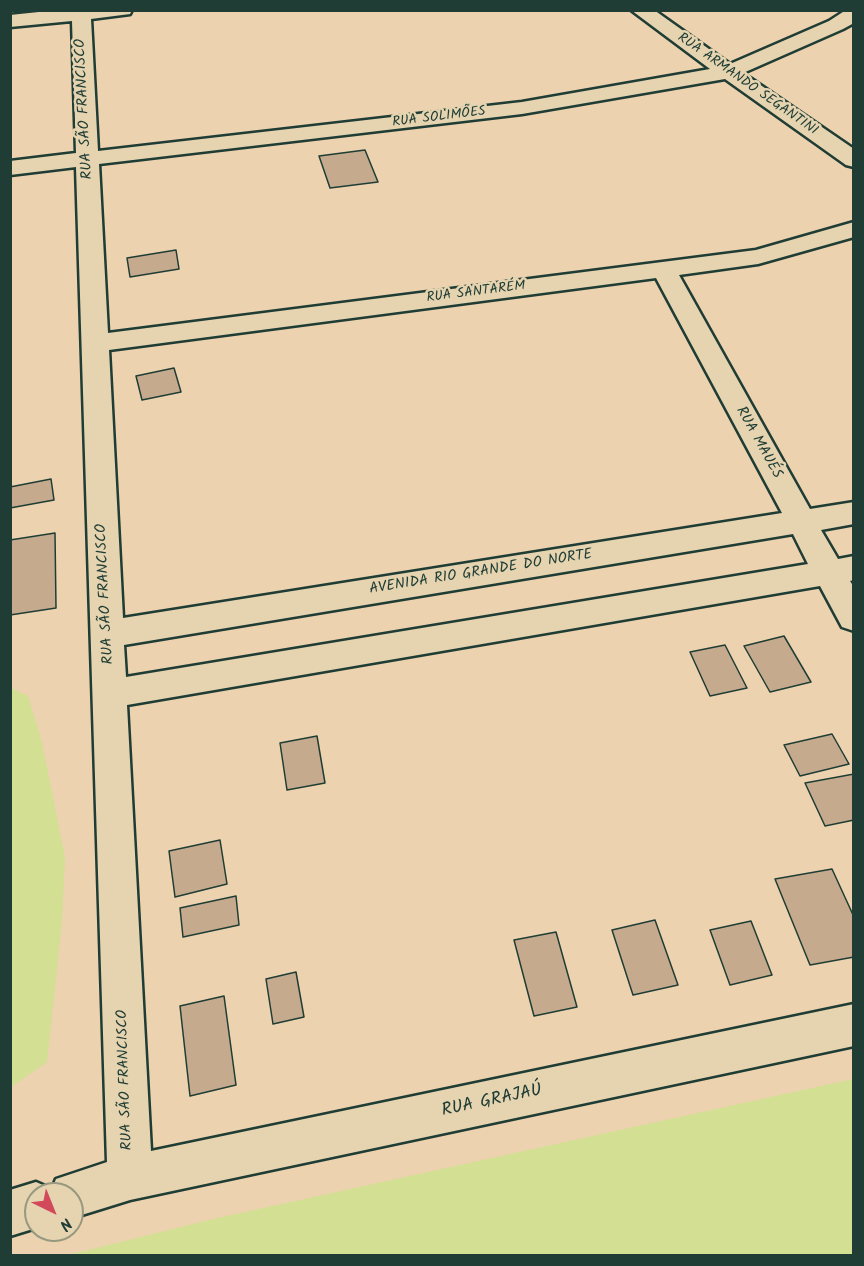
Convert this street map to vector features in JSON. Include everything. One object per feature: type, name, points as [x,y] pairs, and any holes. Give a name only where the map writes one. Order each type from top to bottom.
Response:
[{"type":"street","points":[[10,21],[123,10]]},
{"type":"street","name":"RUA ARMANDO SEGANTINI","points":[[640,10],[854,160]]},
{"type":"street","name":"RUA SÃO FRANCISCO","points":[[81,13],[130,1178]]},
{"type":"street","name":"RUA SOLIMÕES","points":[[10,168],[87,161],[522,108],[728,72],[836,25],[854,14]]},
{"type":"street","name":"RUA SANTARÉM","points":[[95,342],[758,257],[854,229]]},
{"type":"street","name":"RUA MAUÉS","points":[[663,268],[801,521],[841,570],[854,618]]},
{"type":"street","name":"AVENIDA RIO GRANDE DO NORTE","points":[[108,634],[854,513]]},
{"type":"street","points":[[111,694],[841,570]]},
{"type":"street","name":"RUA GRAJAÚ","points":[[84,1191],[130,1178],[854,1025]]},
{"type":"green space","points":[[11,688],[28,696],[42,742],[65,857],[62,922],[47,1062],[11,1087]]},
{"type":"green space","points":[[853,1079],[853,1255],[68,1255],[213,1219]]},
{"type":"building","points":[[365,150],[378,182],[330,188],[319,156]]},
{"type":"building","points":[[176,250],[179,269],[130,277],[127,258]]},
{"type":"building","points":[[174,368],[181,392],[142,400],[136,376]]},
{"type":"building","points":[[51,479],[54,500],[10,508],[10,487]]},
{"type":"building","points":[[55,533],[56,608],[10,615],[10,540]]},
{"type":"building","points":[[784,636],[811,682],[770,692],[744,646]]},
{"type":"building","points":[[725,645],[747,688],[710,696],[690,652]]},
{"type":"building","points":[[832,734],[849,764],[800,776],[784,745]]},
{"type":"building","points":[[317,736],[325,783],[287,790],[280,743]]},
{"type":"building","points":[[854,774],[854,820],[825,826],[805,783]]},
{"type":"building","points":[[220,840],[227,884],[175,897],[169,851]]},
{"type":"building","points":[[832,869],[854,917],[854,957],[810,965],[775,879]]},
{"type":"building","points":[[236,896],[239,925],[183,937],[180,908]]},
{"type":"building","points":[[655,920],[678,985],[633,995],[612,930]]},
{"type":"building","points":[[751,921],[772,975],[730,985],[710,930]]},
{"type":"building","points":[[556,932],[577,1007],[534,1016],[514,940]]},
{"type":"building","points":[[296,972],[304,1017],[273,1024],[266,979]]},
{"type":"building","points":[[224,996],[236,1085],[190,1096],[180,1006]]}]
